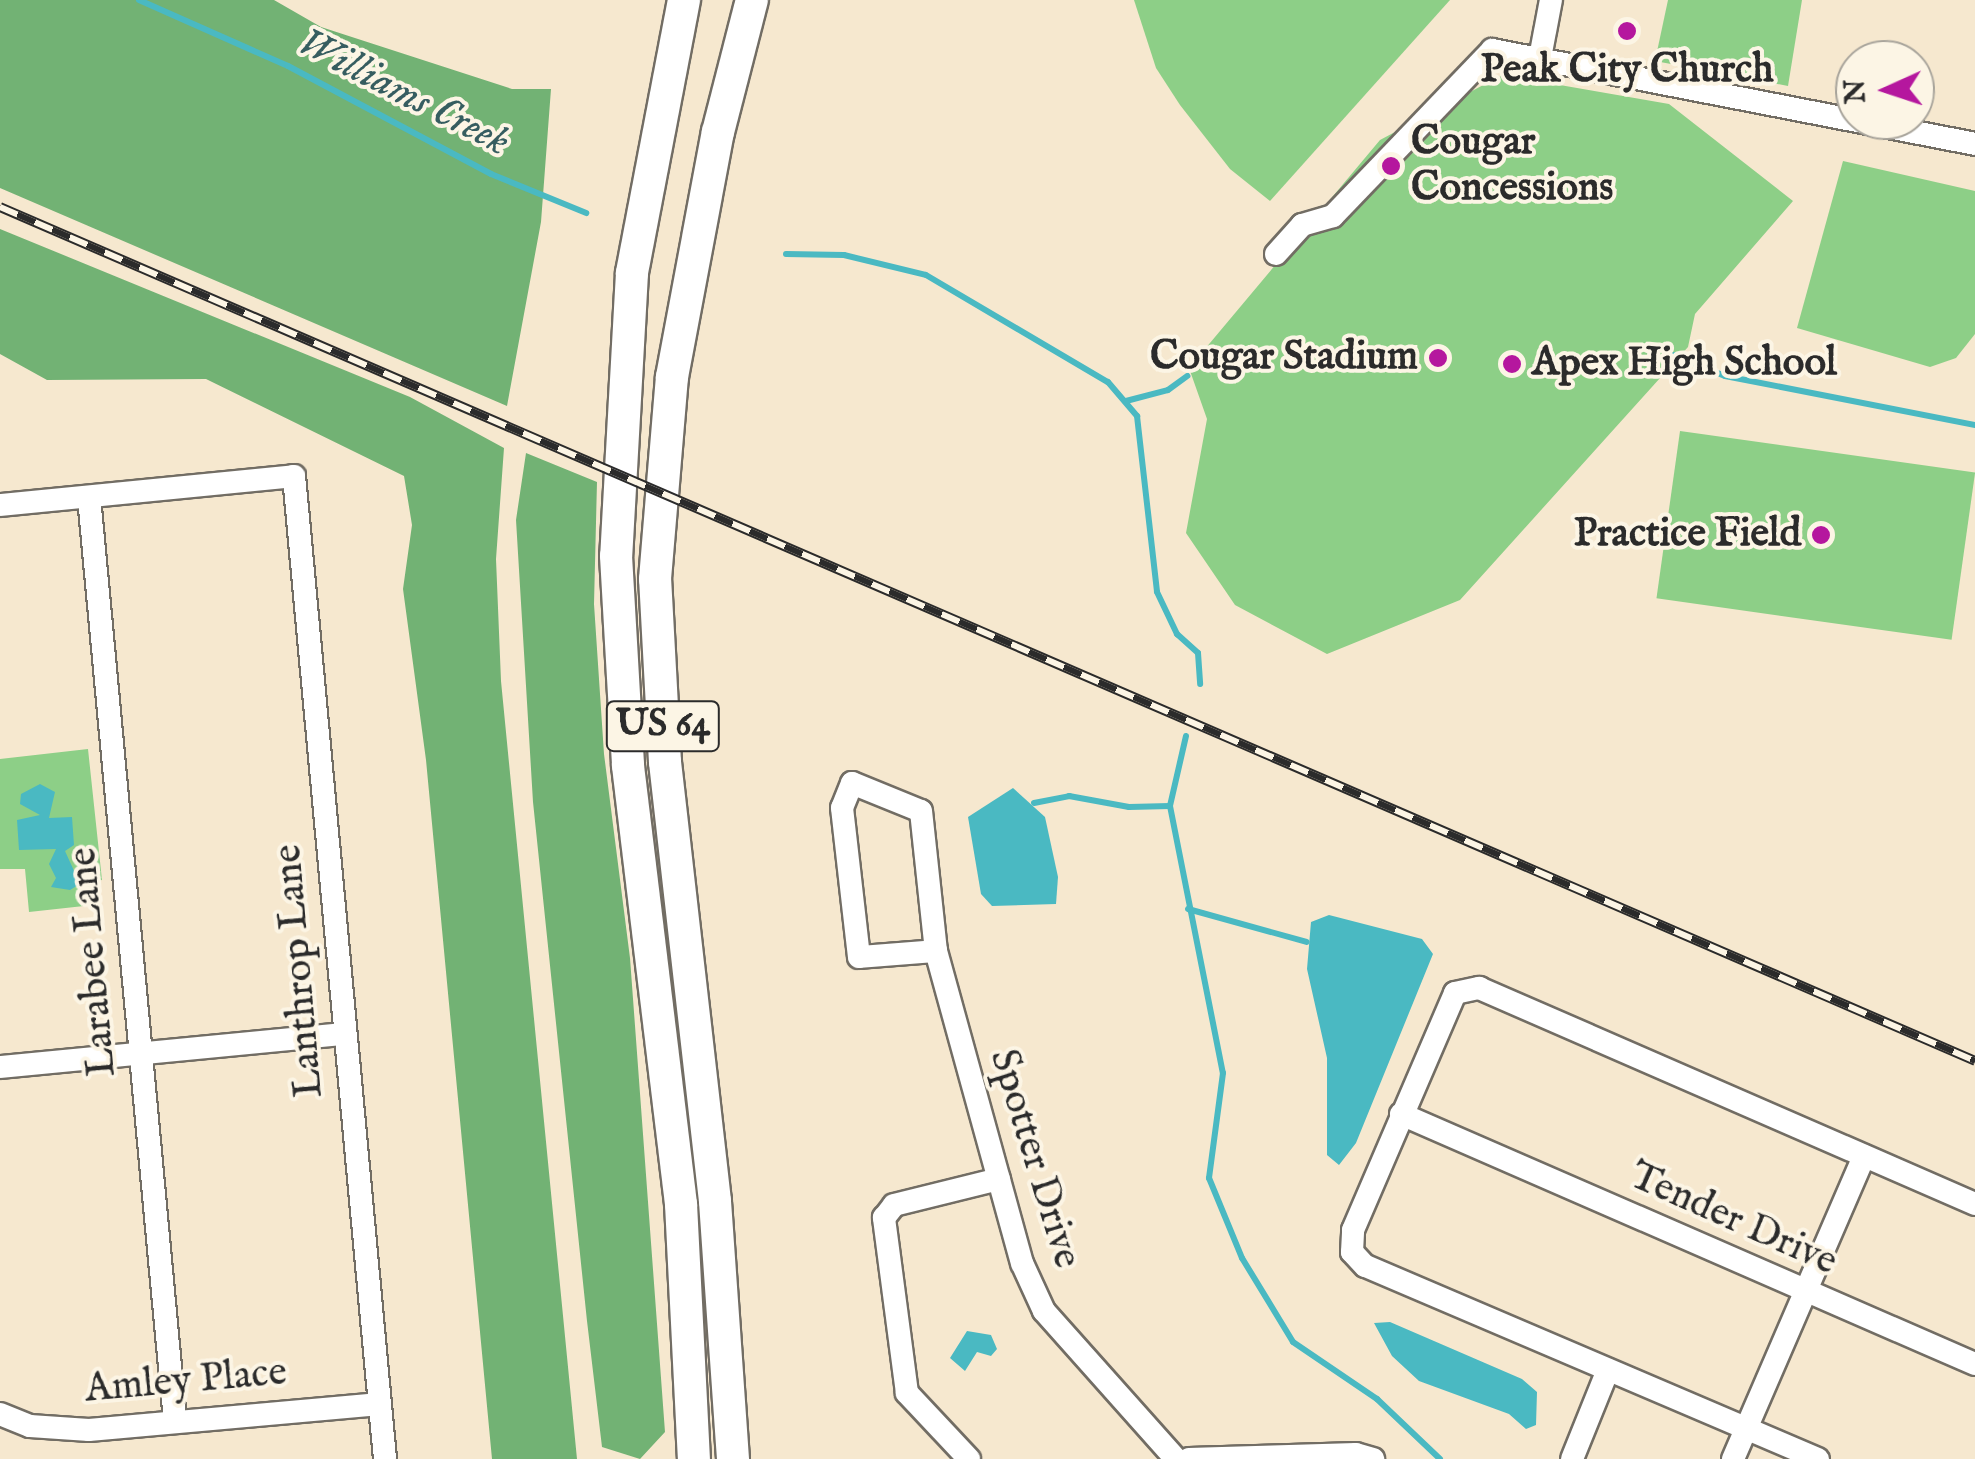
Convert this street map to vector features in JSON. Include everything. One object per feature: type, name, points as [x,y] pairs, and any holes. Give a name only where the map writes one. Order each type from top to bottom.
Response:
[{"type":"highway","name":"US 64","points":[[684,0],[632,273],[616,556],[628,766],[681,1204],[694,1459]]},
{"type":"highway","name":"US 64","points":[[733,1459],[715,1201],[665,762],[655,579],[672,376],[718,132],[752,0]]},
{"type":"street","points":[[1540,58],[1551,0]]},
{"type":"street","points":[[1276,254],[1302,225],[1333,216],[1492,50],[1975,144]]},
{"type":"street","name":"Lanthrop Lane","points":[[89,497],[294,476],[385,1459]]},
{"type":"street","points":[[0,504],[89,497]]},
{"type":"street","name":"Larabee Lane","points":[[89,497],[175,1421]]},
{"type":"street","name":"Spotter Drive","points":[[936,951],[859,957],[842,808],[852,783],[922,811],[936,951],[999,1179],[1044,1312],[1176,1459]]},
{"type":"street","points":[[1818,1459],[1365,1266],[1352,1252],[1353,1230],[1455,993],[1479,988],[1975,1204]]},
{"type":"street","points":[[0,1067],[343,1034]]},
{"type":"street","name":"Tender Drive","points":[[1401,1114],[1975,1364]]},
{"type":"street","points":[[1733,1459],[1864,1156]]},
{"type":"street","points":[[969,1459],[907,1393],[884,1218],[894,1205],[999,1179]]},
{"type":"street","points":[[1572,1459],[1608,1370]]},
{"type":"street","name":"Amley Place","points":[[0,1414],[61,1430],[380,1404]]},
{"type":"street","points":[[1190,1459],[1373,1459]]},
{"type":"green space","points":[[0,0],[274,0],[321,27],[512,89],[551,89],[541,222],[507,406],[0,188]]},
{"type":"green space","points":[[1134,0],[1450,0],[1270,201],[1230,169],[1180,105],[1156,68]]},
{"type":"green space","points":[[1668,0],[1802,0],[1788,86],[1655,61]]},
{"type":"green space","name":"Cougar Stadium","points":[[1502,75],[1669,104],[1793,201],[1695,314],[1688,347],[1460,600],[1327,654],[1235,605],[1186,533],[1207,419],[1189,368],[1380,140]]},
{"type":"green space","points":[[1843,161],[1975,191],[1975,334],[1956,358],[1930,367],[1797,328]]},
{"type":"green space","points":[[0,229],[410,397],[504,448],[496,559],[501,681],[577,1459],[492,1459],[426,760],[403,589],[412,525],[404,476],[206,379],[47,380],[0,354]]},
{"type":"green space","name":"Practice Field","points":[[1680,431],[1975,472],[1952,640],[1656,598]]},
{"type":"green space","points":[[526,453],[597,482],[594,604],[604,754],[630,958],[665,1432],[640,1459],[602,1447],[587,1321],[533,802],[516,520]]},
{"type":"green space","points":[[88,749],[102,880],[91,882],[93,905],[29,912],[25,869],[0,869],[0,759]]},
{"type":"water","points":[[40,784],[55,792],[49,818],[72,817],[74,845],[65,851],[80,884],[70,890],[51,887],[56,878],[49,864],[56,849],[19,850],[17,820],[40,815],[20,804],[21,794]]},
{"type":"water","points":[[1013,788],[1045,817],[1058,877],[1056,904],[992,906],[981,894],[968,817]]},
{"type":"water","points":[[1329,915],[1422,939],[1433,954],[1356,1143],[1339,1165],[1327,1155],[1327,1058],[1307,969],[1311,922]]},
{"type":"water","points":[[1390,1322],[1522,1379],[1537,1392],[1536,1425],[1526,1429],[1509,1414],[1419,1381],[1392,1356],[1374,1323]]},
{"type":"water","points":[[967,1331],[991,1335],[997,1349],[991,1356],[977,1352],[965,1371],[950,1358]]},
{"type":"waterway","name":"Williams Creek","points":[[139,0],[288,66],[491,174],[586,213]]},
{"type":"waterway","name":"Williams Creek","points":[[786,254],[844,255],[926,275],[1108,382],[1137,416],[1157,592],[1177,634],[1198,653],[1200,684]]},
{"type":"waterway","name":"Williams Creek","points":[[1674,355],[1725,376],[1975,425]]},
{"type":"waterway","name":"Williams Creek","points":[[1126,401],[1168,390],[1187,376]]},
{"type":"waterway","points":[[1186,736],[1170,806],[1223,1073],[1209,1178],[1242,1258],[1293,1342],[1377,1399],[1440,1459]]},
{"type":"waterway","points":[[1034,803],[1069,796],[1129,807],[1170,806]]},
{"type":"waterway","points":[[1188,909],[1307,942]]},
{"type":"railway","points":[[0,207],[1975,1061]]},
{"type":"place","name":"Peak City Church","points":[[1627,31]]},
{"type":"place","name":"Cougar Concessions","points":[[1391,166]]},
{"type":"place","name":"Cougar Stadium","points":[[1438,358]]},
{"type":"place","name":"Apex High School","points":[[1512,364]]},
{"type":"place","name":"Practice Field","points":[[1821,535]]}]
